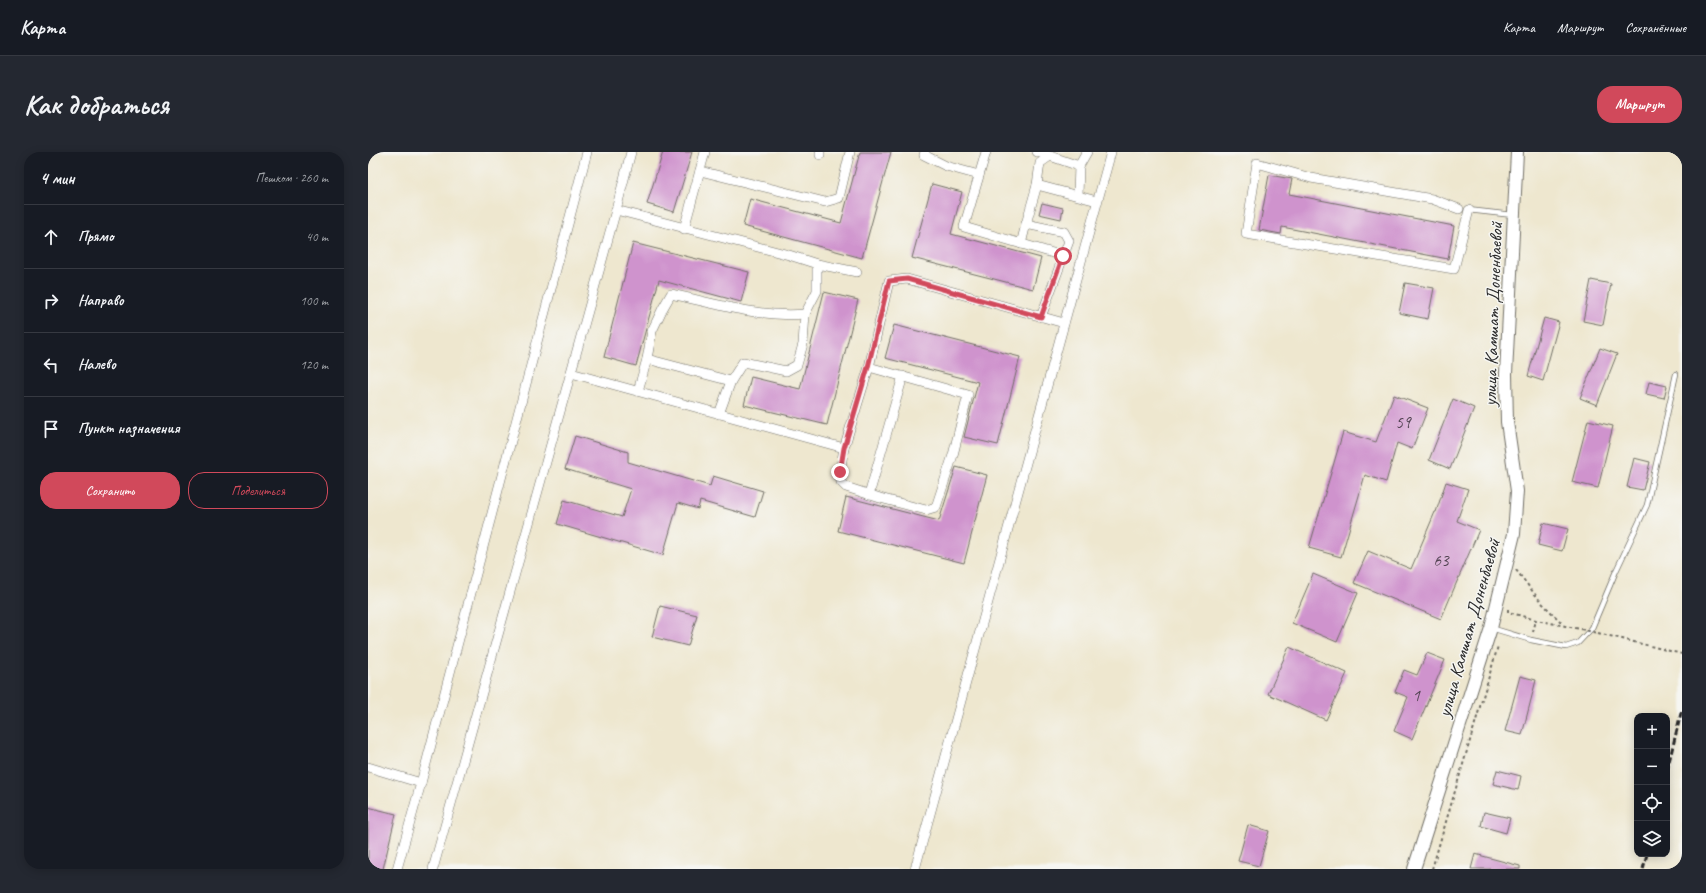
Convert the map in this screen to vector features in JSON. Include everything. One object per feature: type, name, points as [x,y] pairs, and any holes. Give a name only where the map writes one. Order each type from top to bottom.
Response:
[{"type":"street","points":[[397,869],[422,783],[587,152]]},
{"type":"street","points":[[433,869],[631,152]]},
{"type":"street","points":[[684,228],[705,152]]},
{"type":"street","points":[[700,171],[825,202],[839,198],[850,152]]},
{"type":"street","points":[[925,152],[924,155],[946,166],[979,175]]},
{"type":"street","points":[[986,152],[964,227],[1063,256]]},
{"type":"street","points":[[1037,152],[1079,166]]},
{"type":"street","points":[[1078,195],[1079,166],[1087,152]]},
{"type":"street","points":[[915,869],[1111,152]]},
{"type":"street","name":"улица Камшат Доненбаевой","points":[[1414,869],[1497,630],[1514,534],[1518,491],[1507,422],[1506,374],[1517,152]]},
{"type":"street","points":[[1021,244],[1037,185],[1040,164],[1050,156]]},
{"type":"street","points":[[1257,163],[1311,178],[1432,200],[1464,210],[1454,269],[1246,234],[1257,163]]},
{"type":"street","points":[[1037,185],[1097,200]]},
{"type":"street","points":[[616,210],[789,255],[817,264],[857,272]]},
{"type":"street","points":[[1026,224],[1064,232],[1069,241],[1041,317]]},
{"type":"street","points":[[719,414],[731,381],[743,362],[786,371],[797,365],[803,344],[805,314],[817,292],[817,264]]},
{"type":"street","points":[[868,367],[968,395],[953,456],[936,507],[926,510],[869,495],[846,487],[841,482],[840,472],[844,448],[868,367],[889,281],[907,279],[1064,323]]},
{"type":"street","points":[[638,391],[647,359],[652,331],[671,294],[741,309],[788,316],[805,314]]},
{"type":"street","points":[[647,359],[731,381]]},
{"type":"street","points":[[571,373],[844,448]]},
{"type":"street","points":[[869,495],[903,376]]},
{"type":"street","points":[[368,767],[422,783]]},
{"type":"lane","points":[[1464,210],[1514,215]]},
{"type":"lane","points":[[1497,630],[1531,640],[1566,647],[1578,643],[1592,628],[1646,505],[1676,374]]},
{"type":"path","points":[[1514,576],[1515,569],[1541,602],[1564,625]]},
{"type":"path","points":[[1432,869],[1497,630],[1508,612],[1509,605]]},
{"type":"path","points":[[1508,612],[1536,620],[1564,625],[1682,654]]},
{"type":"path","points":[[1531,640],[1536,620]]},
{"type":"building","points":[[663,152],[692,152],[674,212],[647,204]]},
{"type":"building","points":[[860,152],[891,152],[862,258],[743,226],[750,199],[841,223]]},
{"type":"building","points":[[1269,175],[1292,179],[1289,194],[1454,226],[1448,259],[1282,227],[1281,234],[1259,230]]},
{"type":"building","points":[[932,184],[962,192],[951,234],[1041,258],[1033,289],[912,258]]},
{"type":"building","points":[[1042,203],[1063,208],[1061,219],[1039,214]]},
{"type":"building","points":[[633,243],[749,272],[741,302],[659,280],[636,366],[604,357]]},
{"type":"building","points":[[1591,280],[1611,284],[1603,325],[1583,321]]},
{"type":"building","points":[[1405,283],[1434,288],[1428,319],[1399,313]]},
{"type":"building","points":[[824,292],[858,300],[827,425],[744,405],[751,377],[800,389]]},
{"type":"building","points":[[1544,318],[1559,322],[1543,381],[1528,376]]},
{"type":"building","points":[[894,325],[1020,357],[998,445],[964,437],[978,382],[885,358]]},
{"type":"building","points":[[1600,348],[1617,354],[1597,405],[1580,398]]},
{"type":"building","points":[[1649,382],[1667,386],[1664,398],[1646,394]]},
{"type":"building","points":[[1394,395],[1428,408],[1412,449],[1397,443],[1386,482],[1365,475],[1341,557],[1309,548],[1343,432],[1376,442]]},
{"type":"building","points":[[1453,399],[1474,408],[1450,469],[1429,460]]},
{"type":"building","points":[[1588,420],[1613,426],[1598,488],[1572,482]]},
{"type":"building","points":[[575,436],[628,452],[628,462],[710,486],[713,476],[763,491],[755,517],[700,501],[698,509],[678,503],[663,555],[557,524],[564,500],[622,517],[631,489],[565,469]]},
{"type":"building","points":[[1634,458],[1650,462],[1643,490],[1627,487]]},
{"type":"building","points":[[956,467],[987,475],[964,563],[838,531],[846,497],[939,521]]},
{"type":"building","points":[[1446,482],[1468,489],[1457,521],[1479,530],[1441,619],[1354,583],[1368,551],[1411,569],[1436,512]]},
{"type":"building","points":[[1543,523],[1568,529],[1562,551],[1538,545]]},
{"type":"building","points":[[1313,574],[1358,593],[1337,642],[1292,623]]},
{"type":"building","points":[[660,606],[697,615],[688,646],[652,637]]},
{"type":"building","points":[[1289,647],[1347,673],[1326,720],[1268,694]]},
{"type":"building","points":[[1427,653],[1445,660],[1412,739],[1394,731],[1408,697],[1395,692],[1404,670],[1417,675]]},
{"type":"building","points":[[1520,676],[1536,680],[1522,735],[1505,731]]},
{"type":"building","points":[[1497,770],[1521,776],[1518,790],[1493,784]]},
{"type":"building","points":[[368,807],[396,814],[383,869],[368,869]]},
{"type":"building","points":[[1484,812],[1510,818],[1506,833],[1481,826]]},
{"type":"building","points":[[1248,825],[1269,831],[1259,866],[1238,861]]},
{"type":"building","points":[[1475,854],[1520,866],[1520,869],[1471,869]]},
{"type":"railway","points":[[1670,758],[1682,709]]},
{"type":"railway","points":[[1643,869],[1646,857]]},
{"type":"railway","points":[[1680,869],[1682,862]]},
{"type":"route","points":[[840,472],[844,448],[868,367],[889,281],[907,279],[1041,317],[1063,256]]}]
